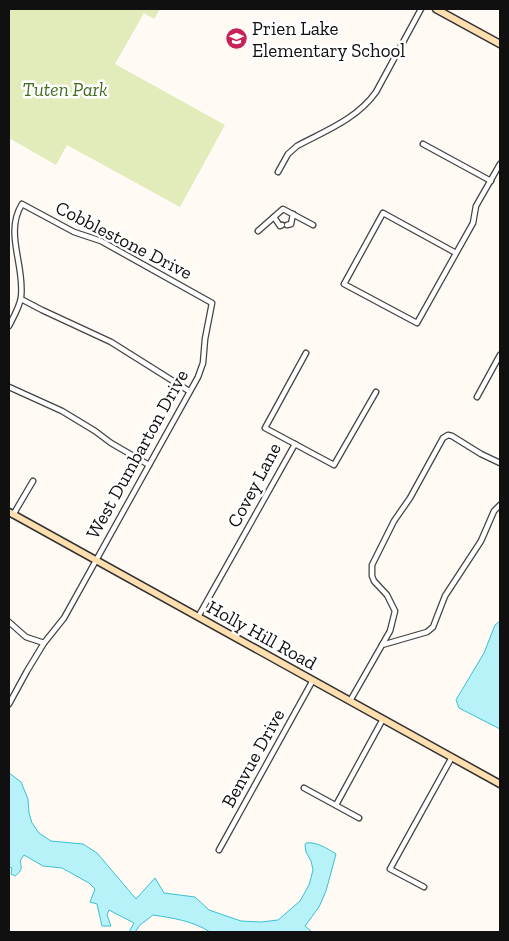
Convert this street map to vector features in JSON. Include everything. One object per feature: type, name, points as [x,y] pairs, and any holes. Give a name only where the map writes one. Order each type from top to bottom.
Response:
[{"type":"street","points":[[278,172],[288,154],[297,146],[359,112],[369,103],[421,9]]},
{"type":"street","points":[[436,9],[500,44]]},
{"type":"street","points":[[423,144],[491,181]]},
{"type":"street","points":[[456,253],[383,214],[344,284],[417,323],[456,253],[472,223],[476,206],[500,164]]},
{"type":"street","name":"Cobblestone Drive","points":[[21,298],[20,264],[13,233],[15,219],[22,204],[74,232],[101,241],[212,303]]},
{"type":"street","points":[[258,231],[283,209],[313,225]]},
{"type":"street","points":[[274,217],[280,226],[290,224],[293,214]]},
{"type":"street","points":[[9,326],[21,298],[42,310],[111,342],[189,392]]},
{"type":"street","name":"West Dumbarton Drive","points":[[9,704],[44,643],[64,618],[198,377],[203,363],[205,338],[212,303]]},
{"type":"street","name":"Covey Lane","points":[[198,616],[295,444],[265,428],[306,353]]},
{"type":"street","points":[[476,397],[500,355]]},
{"type":"street","points":[[9,387],[62,411],[149,465]]},
{"type":"street","points":[[295,444],[334,465],[376,392]]},
{"type":"street","points":[[350,701],[392,624],[394,611],[390,600],[377,586],[372,576],[372,565],[443,438],[448,435],[452,436],[500,463]]},
{"type":"street","points":[[11,514],[33,481]]},
{"type":"street","points":[[382,645],[427,632],[433,627],[449,589],[475,551],[494,511],[500,505]]},
{"type":"street","name":"Holly Hill Road","points":[[11,514],[500,784]]},
{"type":"street","points":[[9,622],[26,637],[44,643]]},
{"type":"street","name":"Benvue Drive","points":[[220,850],[313,680]]},
{"type":"street","points":[[336,805],[382,719]]},
{"type":"street","points":[[424,887],[390,869],[452,757]]},
{"type":"street","points":[[304,788],[359,818]]},
{"type":"green space","name":"Tuten Park","points":[[9,9],[160,9],[154,19],[144,13],[115,64],[225,125],[180,207],[67,145],[56,165],[9,138]]},
{"type":"water","points":[[500,621],[500,729],[459,708],[456,700],[484,653],[495,625]]},
{"type":"water","points":[[9,773],[21,782],[28,799],[32,823],[39,833],[51,841],[83,844],[97,853],[136,899],[155,878],[164,893],[195,897],[209,910],[241,921],[261,922],[278,920],[300,901],[309,885],[313,870],[306,852],[306,843],[318,844],[326,848],[336,854],[326,891],[319,907],[305,926],[312,932],[210,932],[190,923],[153,915],[140,925],[135,932],[129,932],[134,923],[109,910],[107,915],[111,926],[102,926],[97,904],[90,902],[95,889],[89,883],[62,868],[43,866],[24,855],[20,861],[20,871],[15,876],[11,874],[12,868],[9,867]]},
{"type":"place","name":"Prien Lake Elementary School","points":[[236,39]]}]
